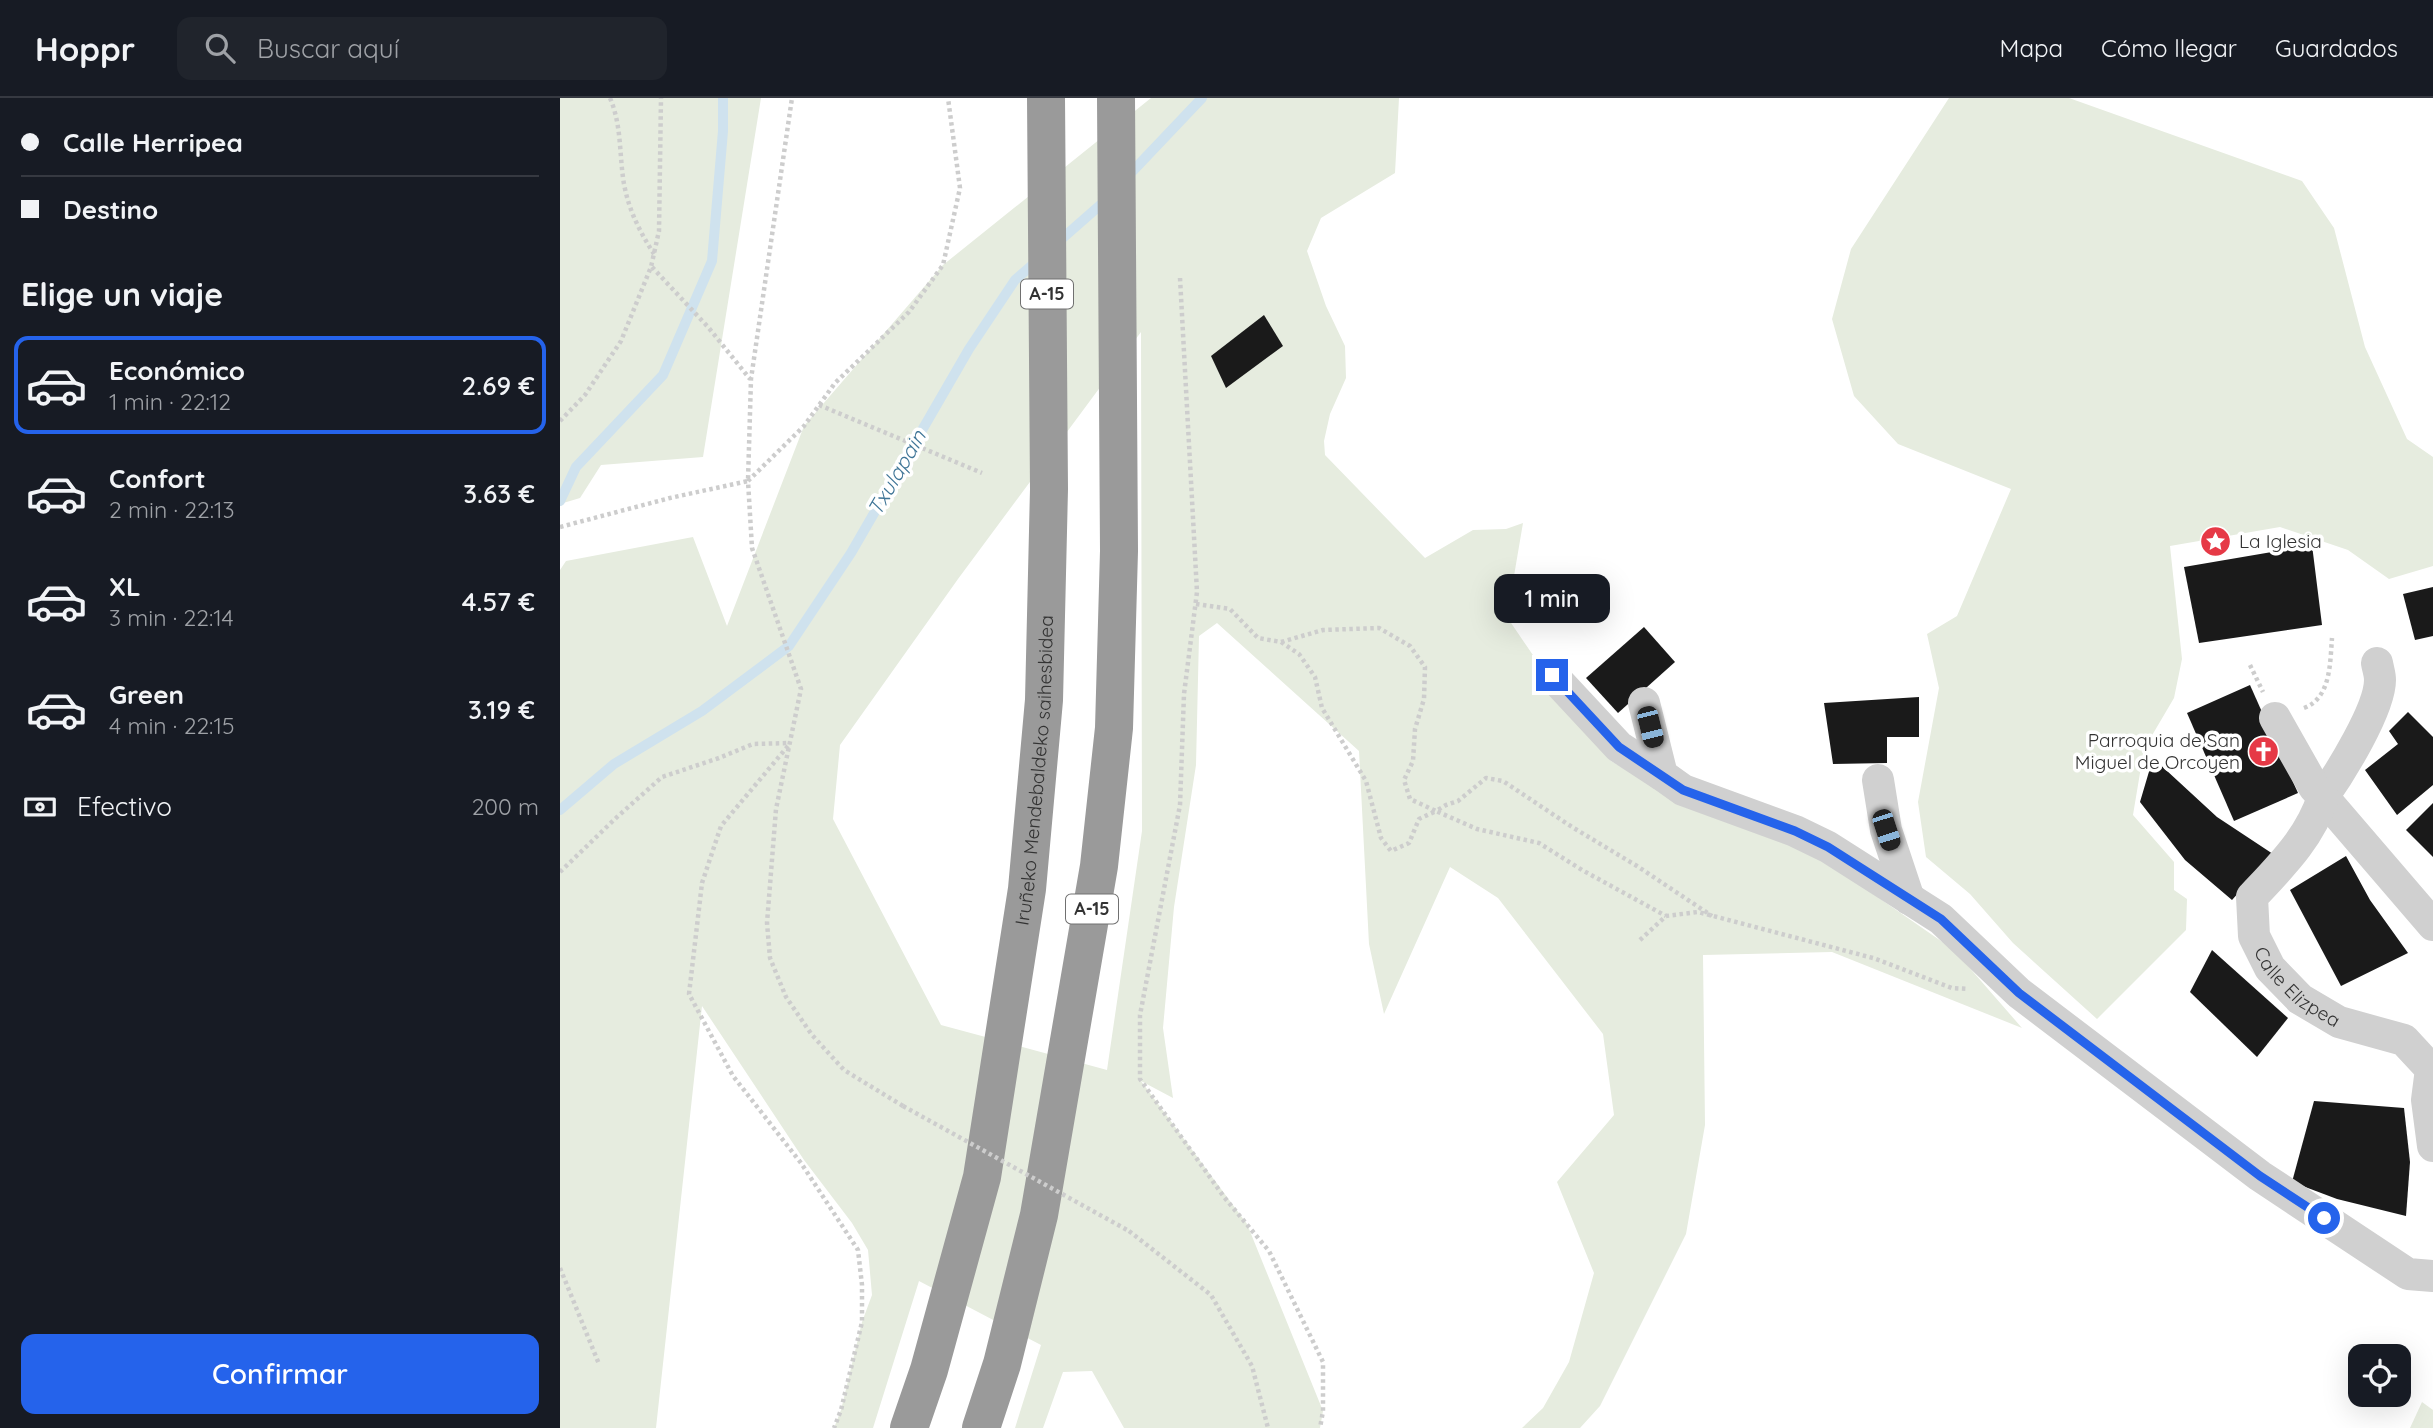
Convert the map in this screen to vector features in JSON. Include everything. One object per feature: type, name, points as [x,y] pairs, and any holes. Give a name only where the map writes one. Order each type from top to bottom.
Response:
[{"type":"highway","name":"Iruñeko Mendebaldeko saihesbidea","points":[[909,1428],[929,1370],[982,1177],[1027,889],[1044,700],[1049,489],[1046,98]]},
{"type":"highway","name":"A-15","points":[[981,1428],[1002,1364],[1039,1215],[1099,866],[1114,714],[1119,551],[1116,98]]},
{"type":"street","name":"Calle Elizpea","points":[[2377,663],[2380,682],[2375,700],[2343,769],[2323,797],[2318,814],[2291,856],[2252,897],[2254,936],[2270,968],[2300,999],[2339,1022],[2404,1040],[2432,1067],[2427,1100],[2433,1146]]},
{"type":"street","points":[[1552,675],[1619,747],[1683,790],[1795,831],[1828,847],[1941,919],[2024,996],[2260,1176],[2409,1274],[2433,1276]]},
{"type":"street","points":[[1644,704],[1662,775]]},
{"type":"street","points":[[2275,718],[2314,787],[2433,925]]},
{"type":"street","points":[[1878,780],[1886,830],[1909,899]]},
{"type":"path","points":[[610,98],[619,127],[624,184],[634,222],[654,255]]},
{"type":"path","points":[[560,421],[585,395],[621,341],[651,267],[659,231],[661,98]]},
{"type":"path","points":[[792,98],[751,379],[748,481],[752,548],[800,689],[776,809],[767,923],[770,958],[786,997],[812,1035],[844,1070],[903,1106],[1129,1231],[1211,1295],[1252,1366],[1268,1428]]},
{"type":"path","points":[[560,527],[748,481],[804,426],[835,383],[909,312],[943,265],[961,188],[948,98]]},
{"type":"path","points":[[651,267],[708,327],[751,379]]},
{"type":"path","points":[[1180,278],[1197,592],[1184,694],[1180,805],[1140,1015],[1140,1079],[1224,1197],[1269,1251],[1323,1362],[1324,1411],[1320,1428]]},
{"type":"path","points":[[819,405],[982,472]]},
{"type":"path","points":[[1196,604],[1230,609],[1258,638],[1281,642],[1299,654],[1315,677],[1322,708],[1366,780],[1381,838],[1391,852],[1409,843],[1419,819],[1446,804],[1458,801],[1486,779],[1503,780],[1712,916]]},
{"type":"path","points":[[1281,642],[1324,631],[1379,628],[1410,646],[1425,667],[1424,699],[1415,730],[1413,761],[1404,779],[1410,799],[1477,829],[1539,843],[1666,916]]},
{"type":"path","points":[[2275,718],[2315,704],[2321,696],[2328,672],[2332,638]]},
{"type":"path","points":[[560,872],[662,778],[753,744],[790,743]]},
{"type":"path","points":[[790,743],[721,827],[702,883],[689,994],[733,1076],[801,1163],[858,1250],[862,1322],[841,1410],[834,1428]]},
{"type":"path","points":[[1640,940],[1666,916],[1698,912],[1873,958],[1952,988],[2024,996]]},
{"type":"path","points":[[560,1268],[599,1364]]},
{"type":"shaded area","points":[[560,98],[761,98],[703,457],[601,465],[580,498],[560,504]]},
{"type":"shaded area","points":[[1151,98],[1399,98],[1395,173],[1321,218],[1307,251],[1326,306],[1345,346],[1346,378],[1330,414],[1324,441],[1325,455],[1425,558],[1473,530],[1506,529],[1523,523],[1507,617],[1539,664],[1553,694],[1611,761],[1681,801],[1801,848],[1866,889],[1954,950],[2022,1028],[1832,952],[1703,955],[1705,1125],[1686,1234],[1600,1406],[1580,1428],[1522,1428],[1543,1408],[1569,1362],[1594,1273],[1557,1182],[1614,1115],[1603,1034],[1498,898],[1450,867],[1384,1014],[1369,944],[1359,751],[1217,623],[1199,636],[1196,765],[1174,907],[1163,1028],[1173,1098],[1141,1081],[1247,1224],[1323,1411],[1320,1428],[1124,1428],[1092,1371],[1063,1372],[1043,1428],[1015,1428],[1041,1345],[919,1281],[873,1428],[834,1428],[841,1410],[862,1322],[872,1295],[868,1250],[852,1223],[804,1160],[702,1006],[656,1428],[560,1428],[560,570],[566,561],[693,537],[727,626],[804,426],[943,265]],"holes":[[[1141,332],[1142,831],[1107,1070],[941,1025],[833,819],[840,745],[958,579]]]},
{"type":"shaded area","points":[[1949,98],[2069,98],[2302,181],[2334,228],[2365,347],[2407,439],[2433,457],[2433,566],[2389,579],[2348,550],[2280,527],[2170,546],[2182,659],[2174,698],[2144,749],[2133,815],[2174,862],[2174,890],[2187,899],[2186,930],[2097,1019],[2013,943],[1970,894],[1926,857],[1918,802],[1939,688],[1927,634],[1957,616],[2011,489],[1898,444],[1854,396],[1832,319],[1851,249]]},
{"type":"shaded area","points":[[2422,1402],[2433,1410],[2433,1428],[2410,1428]]},
{"type":"building","points":[[1264,315],[1283,346],[1226,388],[1211,356]]},
{"type":"building","points":[[2312,545],[2322,625],[2199,643],[2184,567]]},
{"type":"building","points":[[2433,587],[2433,636],[2415,640],[2403,594]]},
{"type":"building","points":[[1644,627],[1675,662],[1618,713],[1586,678]]},
{"type":"building","points":[[2250,685],[2298,793],[2234,821],[2187,713]]},
{"type":"building","points":[[1919,697],[1919,737],[1887,737],[1887,763],[1833,764],[1824,703]]},
{"type":"building","points":[[2408,712],[2433,737],[2433,785],[2397,815],[2365,770],[2398,744],[2389,731]]},
{"type":"building","points":[[2153,758],[2217,817],[2273,854],[2232,900],[2185,860],[2140,802]]},
{"type":"building","points":[[2433,803],[2433,857],[2406,830]]},
{"type":"building","points":[[2346,856],[2370,900],[2408,953],[2341,986],[2290,890]]},
{"type":"building","points":[[2212,950],[2288,1018],[2257,1057],[2190,992]]},
{"type":"building","points":[[2314,1101],[2404,1108],[2410,1162],[2406,1216],[2337,1199],[2292,1182]]},
{"type":"waterway","points":[[560,501],[576,467],[663,375],[712,261],[723,131],[723,98]]},
{"type":"waterway","name":"Txulapain","points":[[1128,176],[1202,98]]},
{"type":"waterway","name":"Txulapain","points":[[1057,243],[1106,200]]},
{"type":"waterway","name":"Txulapain","points":[[560,810],[614,764],[702,711],[789,646],[851,553],[969,349],[1015,280],[1038,260]]},
{"type":"place","name":"La Iglesia","points":[[2216,541]]},
{"type":"place","name":"Parroquia de San Miguel de Orcoyen","points":[[2263,751]]},
{"type":"route","points":[[1552,675],[1619,747],[1683,790],[1795,831],[1828,847],[1941,919],[2019,993],[2260,1176],[2324,1218]]}]
